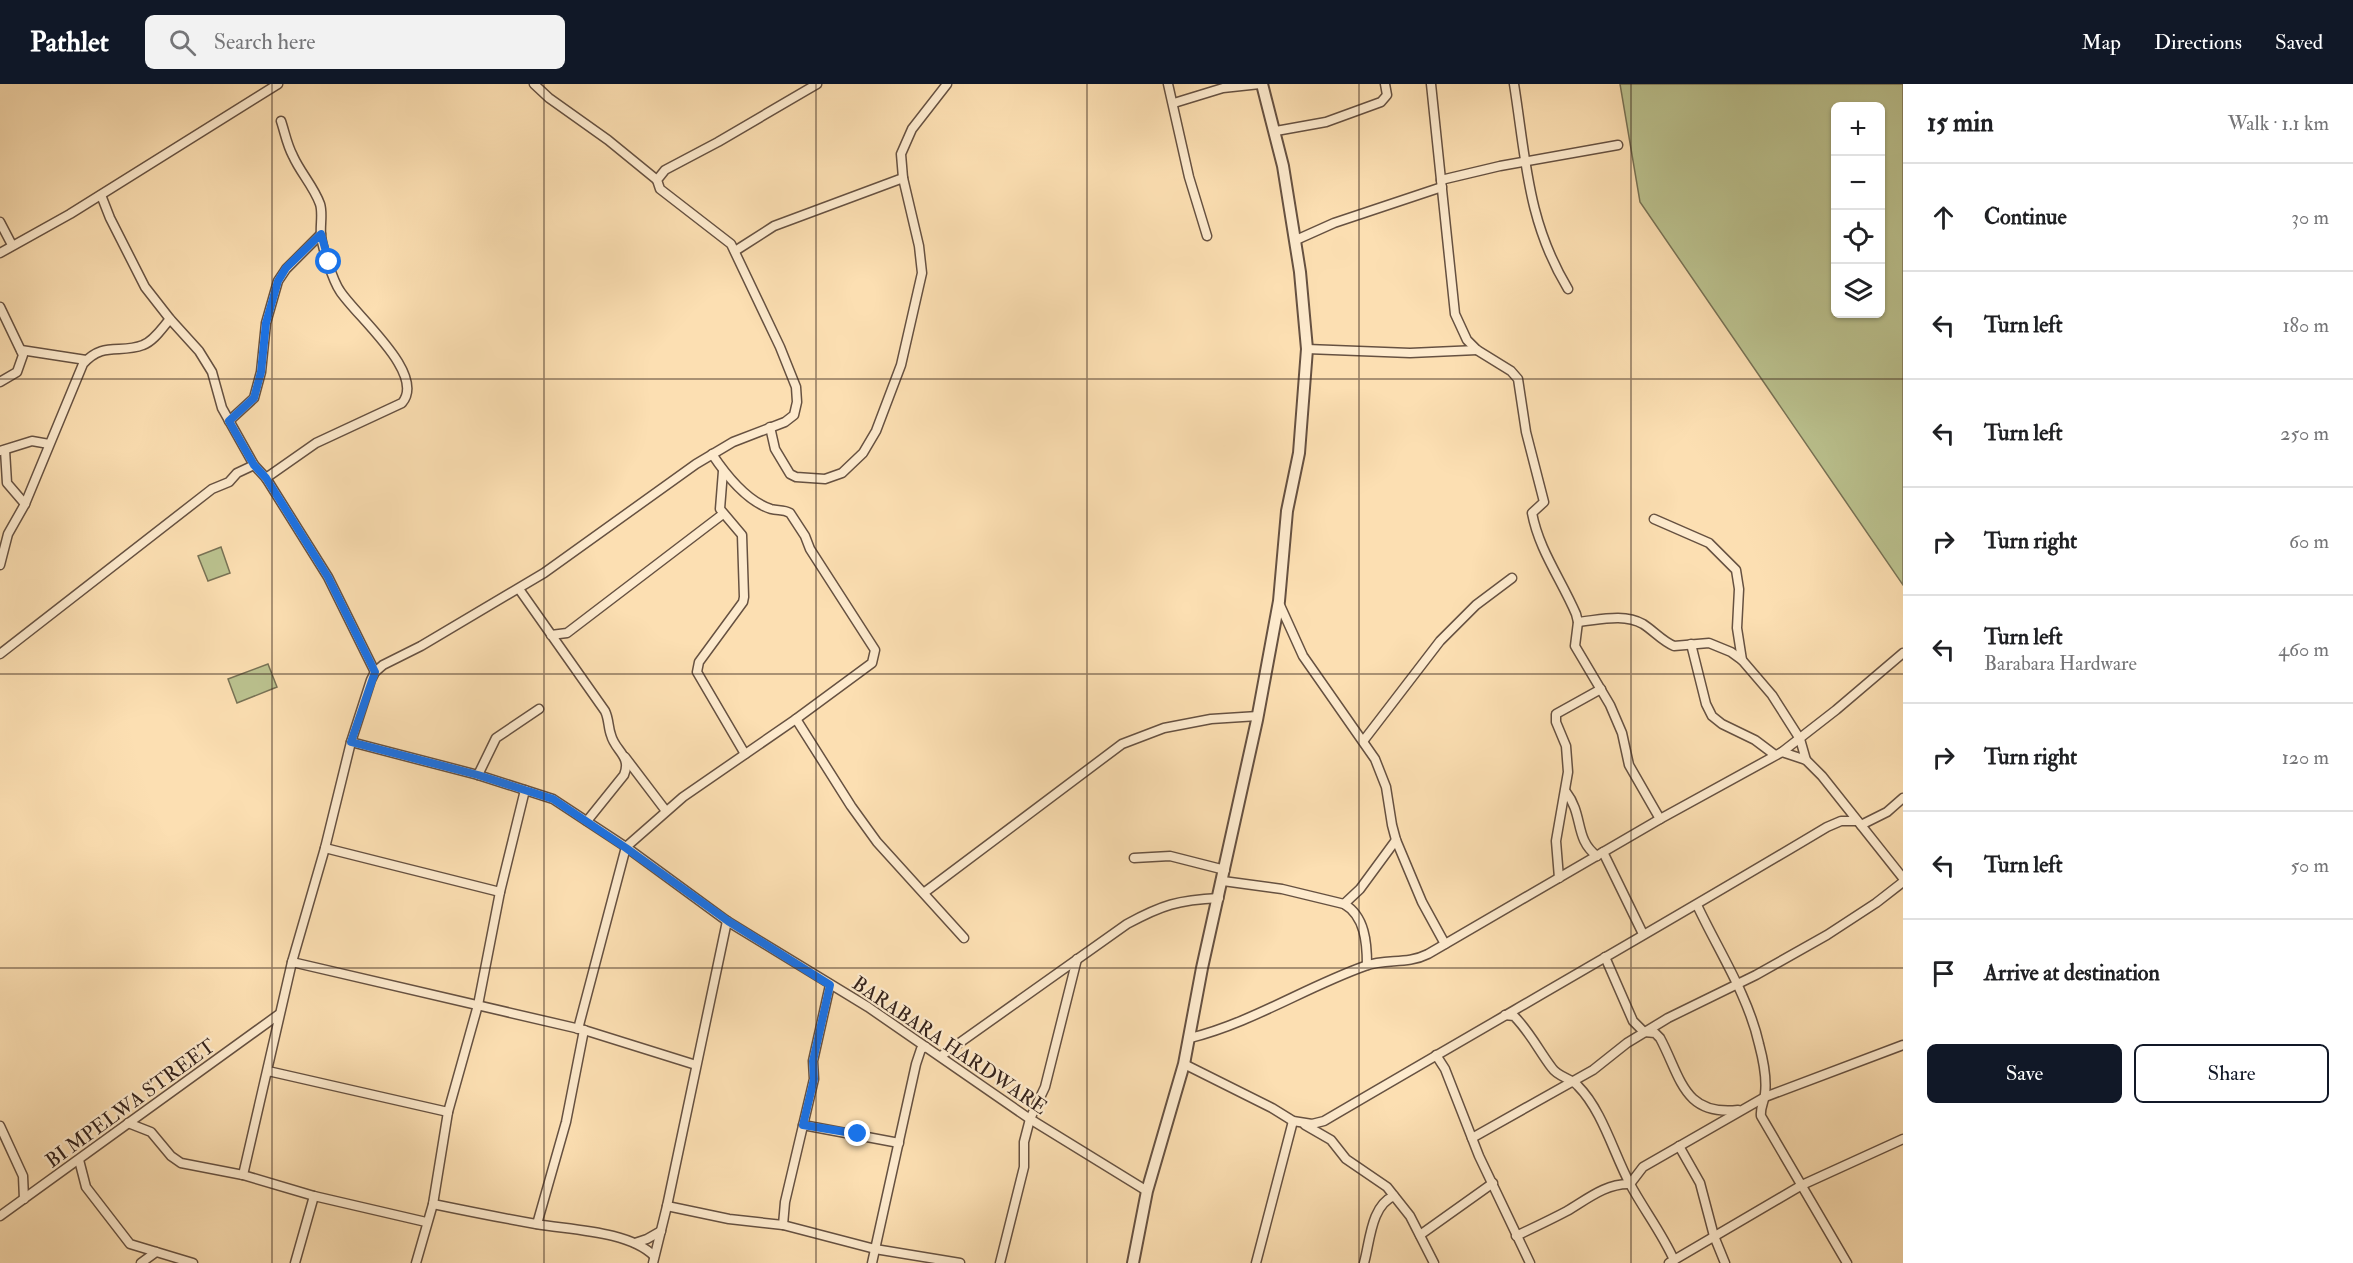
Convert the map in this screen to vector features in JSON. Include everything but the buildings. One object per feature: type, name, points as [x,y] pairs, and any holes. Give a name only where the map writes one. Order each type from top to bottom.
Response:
[{"type":"street","points":[[0,253],[101,195],[278,84]]},
{"type":"street","points":[[243,1175],[292,962],[325,848],[351,742],[375,672],[519,589],[712,454],[733,442],[785,422],[794,415],[797,402],[796,387],[780,346],[735,251],[724,238],[660,189],[657,180],[608,140],[549,98],[534,84]]},
{"type":"street","points":[[657,180],[665,171],[816,84]]},
{"type":"street","points":[[770,428],[775,449],[790,474],[796,477],[825,479],[844,471],[863,453],[876,431],[901,365],[922,273],[919,246],[900,161],[904,143],[912,129],[947,84]]},
{"type":"street","points":[[1168,84],[1189,177],[1207,236]]},
{"type":"street","points":[[1133,1263],[1147,1191],[1184,1065],[1202,968],[1258,716],[1279,601],[1287,511],[1299,453],[1307,349],[1296,240],[1276,131],[1261,84],[1223,88],[1174,103]]},
{"type":"street","points":[[1276,131],[1326,122],[1381,102],[1387,94],[1384,84]]},
{"type":"street","points":[[1431,84],[1455,314],[1467,340],[1477,350],[1510,371],[1518,379],[1526,432],[1544,502],[1532,515],[1547,560],[1574,608],[1578,622],[1575,646],[1601,689],[1622,733],[1629,765],[1659,819]]},
{"type":"street","points":[[1514,84],[1525,162],[1540,233],[1568,289]]},
{"type":"street","points":[[266,478],[316,443],[402,403],[409,390],[408,380],[402,368],[382,340],[369,328],[340,292],[334,280],[321,234],[321,205],[291,154],[281,121]]},
{"type":"street","points":[[1296,240],[1334,223],[1441,184],[1500,166],[1618,146]]},
{"type":"street","points":[[735,251],[774,226],[903,178]]},
{"type":"street","points":[[101,195],[110,218],[145,287],[170,319],[200,351],[212,372],[218,398],[229,421],[254,465],[266,478],[328,577],[375,672]]},
{"type":"street","points":[[0,222],[12,245]]},
{"type":"street","points":[[229,421],[254,398],[261,372],[266,323],[278,281],[286,268],[321,234]]},
{"type":"street","points":[[0,306],[21,350],[21,364],[17,372],[0,382]]},
{"type":"street","points":[[0,565],[8,534],[25,504],[86,360],[103,349],[146,344],[170,319]]},
{"type":"street","points":[[1307,349],[1390,352],[1477,350]]},
{"type":"street","points":[[21,350],[86,360]]},
{"type":"street","points":[[25,504],[7,483],[3,450],[32,441],[49,444]]},
{"type":"street","points":[[537,1224],[566,1122],[581,1030],[626,848],[688,793],[796,719],[872,663],[874,650],[790,513],[786,510],[769,508],[750,497],[723,471],[712,454]]},
{"type":"street","points":[[0,654],[212,489],[229,482],[237,473],[254,465]]},
{"type":"street","points":[[723,471],[720,506],[723,514],[742,535],[744,597],[743,603],[699,662],[697,672],[745,754]]},
{"type":"street","points":[[551,635],[567,633],[723,514]]},
{"type":"street","points":[[1654,519],[1709,543],[1736,570],[1739,589],[1737,628],[1742,660]]},
{"type":"street","points":[[1364,740],[1446,635],[1476,605],[1512,578]]},
{"type":"street","points":[[519,589],[605,711],[613,742],[666,811]]},
{"type":"street","points":[[1279,601],[1307,662],[1376,759],[1384,778],[1396,840],[1422,902],[1445,944]]},
{"type":"street","points":[[1472,1138],[1593,1070],[1644,1032],[1688,1007],[1756,975],[1827,935],[1876,903],[1903,880],[1822,776],[1806,760],[1800,739],[1772,695],[1742,660],[1731,652],[1710,643],[1674,646],[1644,625],[1631,619],[1578,622]]},
{"type":"street","points":[[1691,644],[1706,704],[1712,716],[1722,724],[1744,733],[1779,754],[1806,760]]},
{"type":"street","points":[[1190,1038],[1223,1028],[1367,965],[1415,960],[1445,944],[1659,819],[1779,754],[1903,653]]},
{"type":"street","points":[[1559,878],[1556,841],[1568,772],[1566,746],[1556,722],[1556,714],[1601,689]]},
{"type":"street","points":[[478,775],[496,738],[539,709]]},
{"type":"street","points":[[925,892],[1122,744],[1164,728],[1211,719],[1258,716]]},
{"type":"street","points":[[796,719],[851,806],[877,842],[925,892],[964,938]]},
{"type":"street","name":"BARABARA HARDWARE","points":[[351,742],[478,775],[553,799],[728,921],[868,1007],[1030,1119],[1147,1191]]},
{"type":"street","points":[[587,821],[624,775],[625,756]]},
{"type":"street","points":[[416,1263],[433,1204],[448,1113],[478,1005],[500,892],[525,790]]},
{"type":"street","points":[[1566,792],[1576,807],[1585,845],[1600,854],[1643,934]]},
{"type":"street","points":[[1302,1124],[1324,1121],[1837,822],[1859,823],[1887,812],[1903,798]]},
{"type":"street","points":[[1837,822],[1842,803]]},
{"type":"street","points":[[1344,904],[1360,889],[1396,840]]},
{"type":"street","points":[[325,848],[500,892]]},
{"type":"street","points":[[1134,858],[1170,856],[1224,876],[1344,904],[1355,913],[1365,934],[1367,965]]},
{"type":"street","points":[[940,1056],[1126,924],[1160,907],[1180,901],[1219,898]]},
{"type":"street","points":[[1697,905],[1749,1012],[1760,1044],[1765,1096],[1760,1107],[1761,1116],[1847,1263]]},
{"type":"street","points":[[653,1259],[667,1206],[728,921]]},
{"type":"street","points":[[1605,957],[1633,1021],[1644,1032],[1655,1033],[1660,1038],[1684,1085],[1703,1108],[1714,1111],[1741,1109]]},
{"type":"street","points":[[1000,1263],[1024,1167],[1024,1143],[1030,1119],[1045,1087],[1077,958]]},
{"type":"street","points":[[292,962],[581,1030],[696,1065]]},
{"type":"street","points":[[783,1225],[785,1202],[814,1079],[813,1061],[830,985]]},
{"type":"street","name":"BI MPELWA STREET","points":[[0,1216],[278,1016]]},
{"type":"street","points":[[1503,1016],[1514,1016],[1535,1042],[1553,1071],[1577,1084],[1590,1103],[1645,1211],[1665,1240],[1671,1261],[1802,1185],[1903,1139]]},
{"type":"street","points":[[1516,1236],[1608,1188],[1630,1184],[1643,1167],[1765,1096],[1903,1045]]},
{"type":"street","points":[[872,1263],[918,1055],[921,1049],[927,1047]]},
{"type":"street","points":[[1436,1055],[1445,1069],[1472,1138],[1530,1263]]},
{"type":"street","points":[[1184,1065],[1331,1140],[1346,1160],[1380,1181],[1394,1196],[1410,1216],[1434,1263]]},
{"type":"street","points":[[268,1071],[448,1113]]},
{"type":"street","points":[[1256,1263],[1293,1121]]},
{"type":"street","points":[[128,1123],[151,1132],[171,1156],[182,1163],[243,1175],[314,1196],[426,1222]]},
{"type":"street","points":[[803,1125],[899,1143]]},
{"type":"street","points":[[0,1126],[23,1176],[24,1199]]},
{"type":"street","points":[[1679,1146],[1700,1183],[1714,1236],[1725,1263]]},
{"type":"street","points":[[79,1160],[86,1187],[129,1243],[194,1263]]},
{"type":"street","points":[[1419,1235],[1493,1183]]},
{"type":"street","points":[[295,1263],[314,1196]]},
{"type":"street","points":[[1365,1263],[1379,1210],[1387,1199],[1394,1196]]},
{"type":"street","points":[[433,1204],[586,1231],[635,1243],[642,1245],[653,1259]]},
{"type":"street","points":[[667,1206],[729,1219],[783,1225],[875,1249],[960,1263]]},
{"type":"street","points":[[635,1243],[661,1231]]},
{"type":"street","points":[[141,1263],[156,1252]]},
{"type":"green space","points":[[1620,84],[1903,84],[1903,585],[1640,202]]},
{"type":"green space","points":[[221,547],[230,573],[208,581],[198,556]]},
{"type":"green space","points":[[268,664],[277,687],[237,703],[228,679]]},
{"type":"route","points":[[329,262],[321,234],[286,268],[272,297],[262,345],[261,372],[254,398],[229,421],[254,465],[266,478],[298,533],[328,577],[375,672],[351,742],[478,775],[553,799],[728,921],[830,985],[813,1061],[814,1079],[803,1125],[858,1134]]}]
